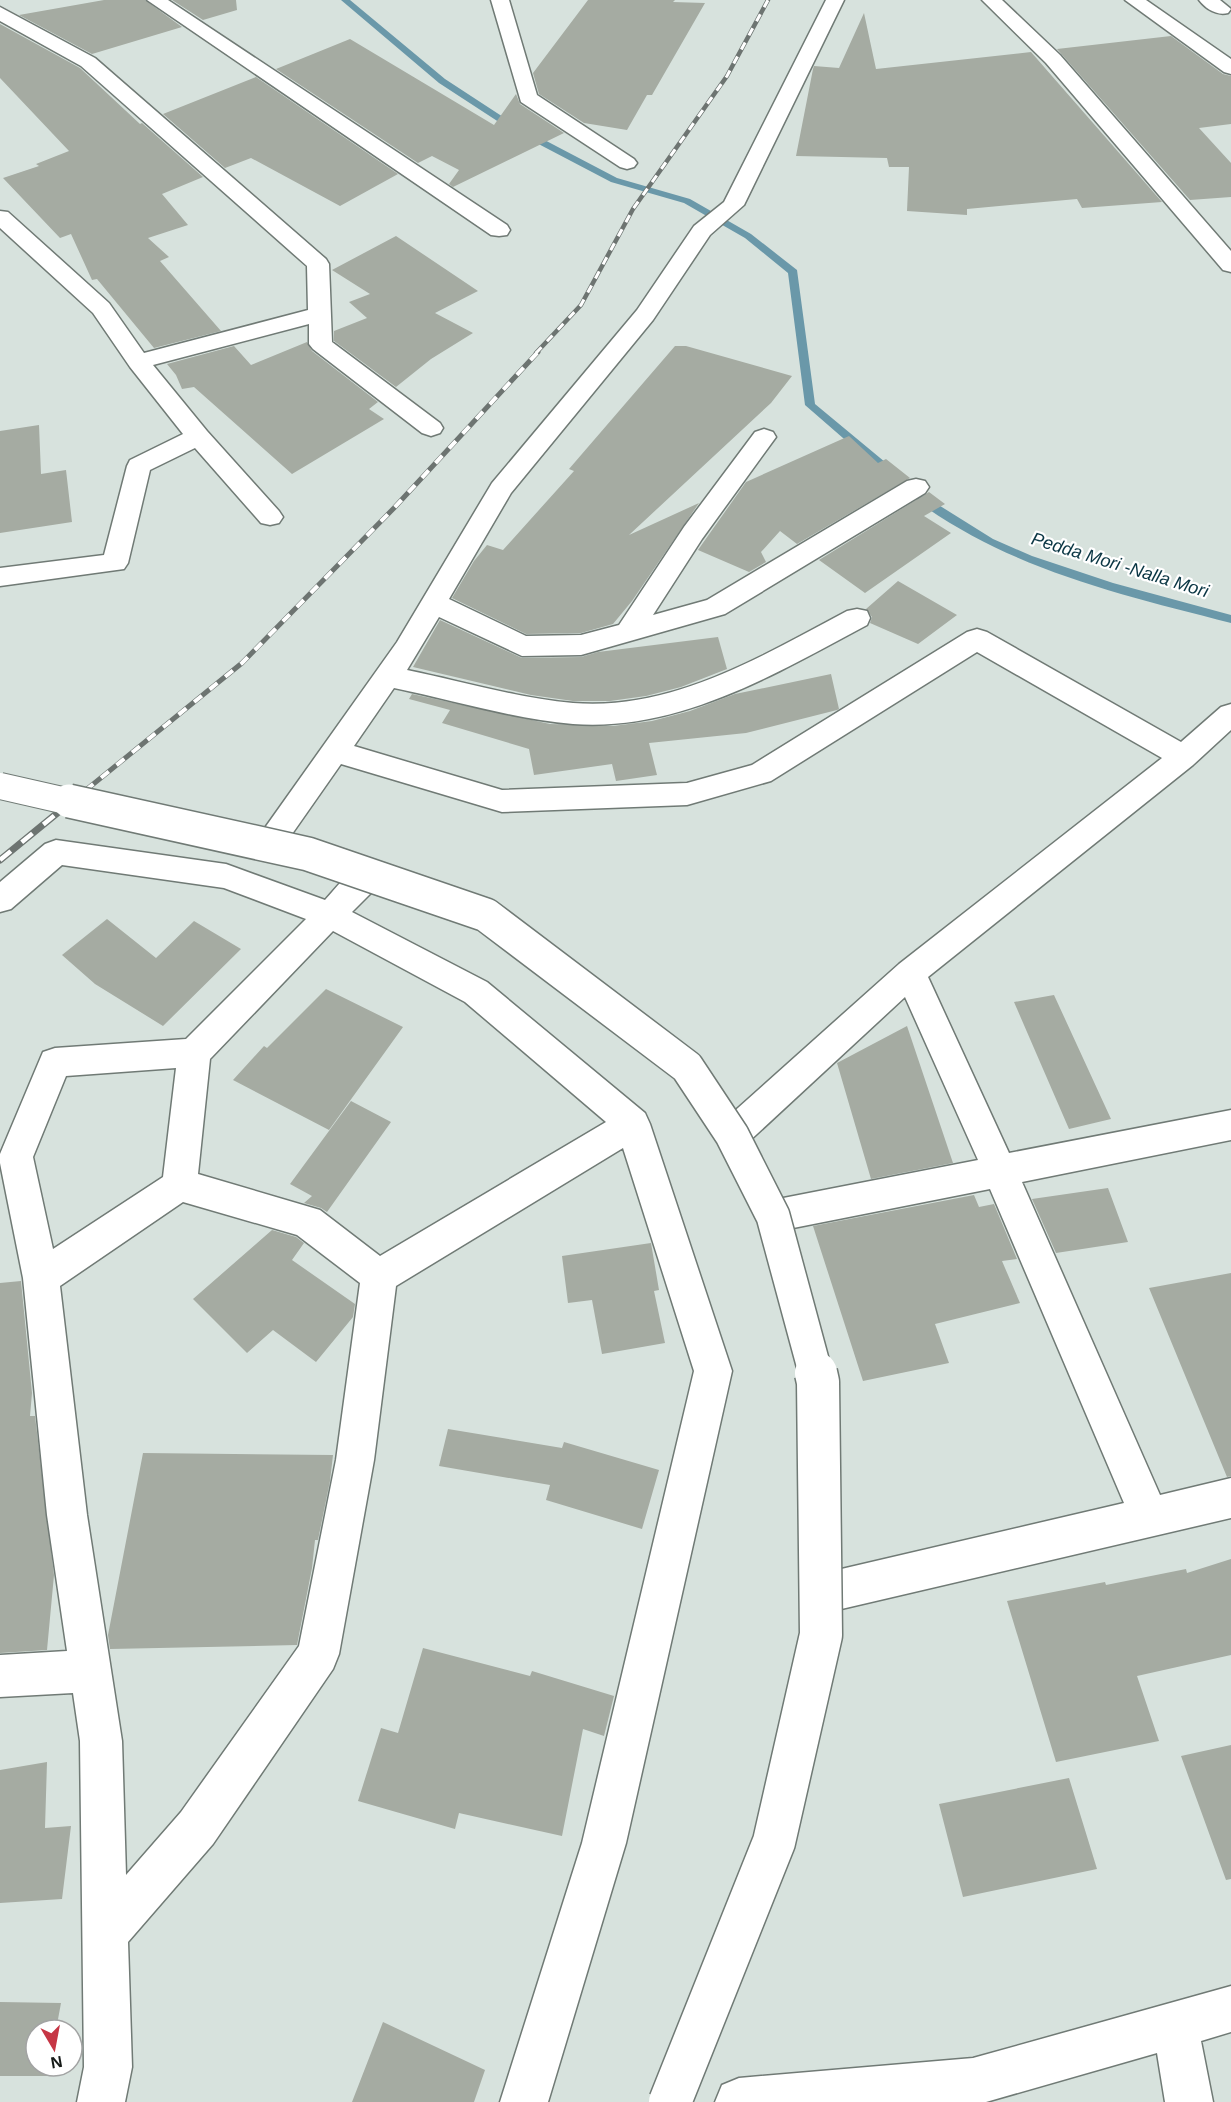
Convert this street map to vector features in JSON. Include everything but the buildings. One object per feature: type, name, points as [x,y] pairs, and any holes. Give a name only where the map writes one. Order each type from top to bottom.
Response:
[{"type":"street","points":[[156,0],[499,230]]},
{"type":"street","points":[[500,0],[528,98],[627,163]]},
{"type":"street","points":[[267,846],[407,649],[501,489],[645,315],[702,231],[733,205],[835,0]]},
{"type":"street","points":[[992,0],[1053,59],[1231,265]]},
{"type":"street","points":[[1134,0],[1196,41],[1231,68]]},
{"type":"street","points":[[0,13],[88,62],[318,264],[321,344],[431,428]]},
{"type":"street","points":[[0,218],[101,308],[138,362],[198,436],[270,517]]},
{"type":"street","points":[[138,362],[320,314]]},
{"type":"street","points":[[0,577],[115,563],[139,466],[198,436]]},
{"type":"street","points":[[629,631],[693,533],[764,437]]},
{"type":"street","points":[[434,603],[522,646],[581,645],[716,607],[916,487]]},
{"type":"street","points":[[386,676],[546,711],[598,714],[649,708],[706,692],[753,672],[857,618]]},
{"type":"street","points":[[334,751],[502,801],[687,794],[761,773],[977,639],[1183,757]]},
{"type":"street","points":[[732,1136],[910,974],[1183,757],[1231,714]]},
{"type":"street","points":[[0,786],[308,854],[486,915],[687,1067],[732,1136],[773,1216],[818,1382],[821,1635],[774,1842],[670,2102]]},
{"type":"street","points":[[0,900],[56,852],[226,876],[330,915],[477,992],[633,1124],[713,1371],[604,1843],[524,2102]]},
{"type":"street","points":[[41,1278],[179,1185],[194,1053],[369,874]]},
{"type":"street","points":[[910,974],[1000,1171],[1150,1517]]},
{"type":"street","points":[[101,2102],[108,2067],[101,1741],[67,1515],[41,1278],[16,1157],[55,1062],[194,1053]]},
{"type":"street","points":[[379,1276],[633,1124]]},
{"type":"street","points":[[773,1216],[1231,1125]]},
{"type":"street","points":[[179,1185],[307,1222],[379,1276]]},
{"type":"street","points":[[104,1935],[197,1828],[318,1653],[355,1460],[379,1276]]},
{"type":"street","points":[[820,1594],[1231,1498]]},
{"type":"street","points":[[0,1676],[90,1671]]},
{"type":"street","points":[[739,2102],[973,2082],[1231,2009]]},
{"type":"street","points":[[1175,2025],[1189,2102]]},
{"type":"waterway","name":"Pedda Mori -Nalla Mori","points":[[345,0],[442,81],[511,126],[614,180],[687,201],[748,236],[793,272],[810,405],[893,475]]},
{"type":"waterway","name":"Pedda Mori -Nalla Mori","points":[[921,498],[953,521],[1028,559],[1110,587],[1231,619]]},
{"type":"railway","points":[[536,353],[581,305],[633,209],[727,76],[768,0]]},
{"type":"railway","points":[[70,803],[242,663],[394,508],[538,352]]},
{"type":"railway","points":[[0,860],[72,801]]}]
